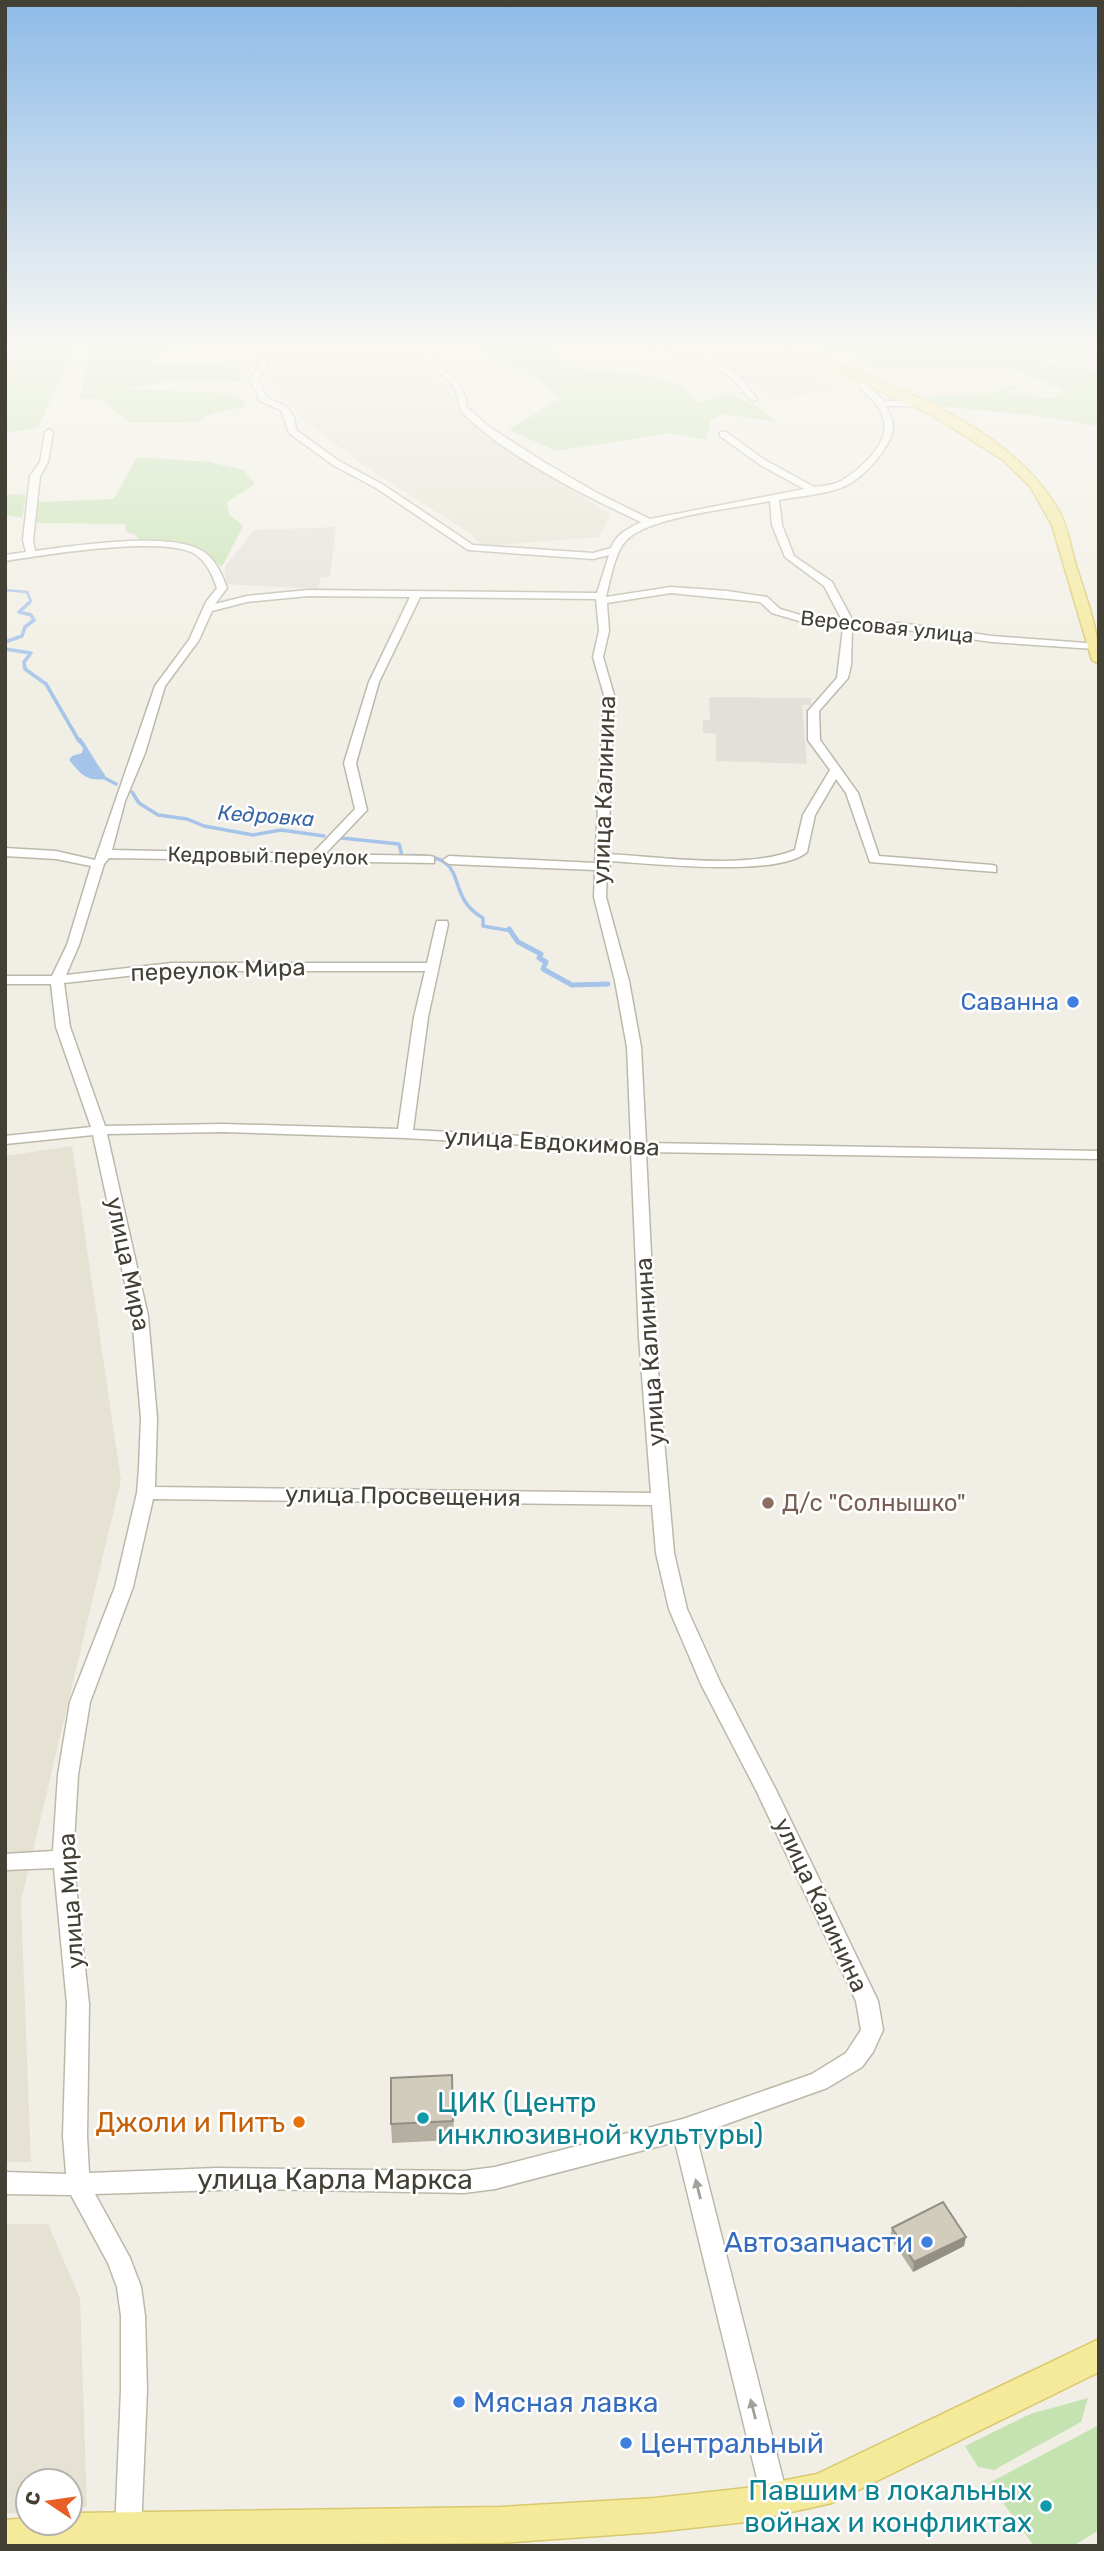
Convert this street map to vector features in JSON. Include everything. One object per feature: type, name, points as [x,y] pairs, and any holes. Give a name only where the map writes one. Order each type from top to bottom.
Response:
[{"type":"main road","points":[[1015,466],[1038,488],[1053,512],[1096,642],[1099,660]]},
{"type":"main road","points":[[5,2538],[128,2531],[501,2535],[775,2499],[820,2491],[1099,2355]]},
{"type":"street","points":[[31,554],[28,540],[33,488],[35,476],[41,466]]},
{"type":"street","points":[[340,466],[379,486],[437,522],[458,542],[471,548],[499,552],[593,556],[617,550]]},
{"type":"street","points":[[543,466],[608,504],[649,522]]},
{"type":"street","points":[[769,466],[812,490]]},
{"type":"street","points":[[601,599],[617,550],[629,533],[649,522],[841,485],[866,466]]},
{"type":"street","points":[[774,498],[777,525],[790,557],[828,584],[850,625],[845,633],[847,657],[841,681],[837,689],[813,711],[814,740],[852,793],[874,859],[992,869]]},
{"type":"street","points":[[5,558],[128,546],[182,547],[195,551],[207,561],[216,572],[222,588],[208,609],[199,632],[160,686],[139,753],[119,801],[73,945],[57,980]]},
{"type":"street","points":[[593,556],[612,565]]},
{"type":"street","name":"Вересовая улица","points":[[208,609],[247,598],[309,593],[601,599],[671,590],[763,599],[770,608],[790,616],[850,625],[900,626],[992,639],[1096,642]]},
{"type":"street","points":[[220,592],[247,598]]},
{"type":"street","points":[[317,856],[361,810],[350,763],[374,682],[417,594]]},
{"type":"street","name":"улица Калинина","points":[[601,599],[604,631],[598,657],[609,695],[604,762],[601,906],[622,981],[634,1046],[646,1338],[664,1553],[678,1609],[711,1685],[766,1790],[867,2001],[872,2030],[854,2060]]},
{"type":"street","points":[[449,860],[754,862],[794,857],[801,852],[810,815],[835,771]]},
{"type":"street","name":"Кедровый переулок","points":[[5,852],[102,859],[317,856],[430,860]]},
{"type":"street","points":[[405,1134],[430,967],[442,924]]},
{"type":"street","name":"переулок Мира","points":[[5,980],[57,980],[172,967],[430,967]]},
{"type":"street","name":"улица Мира","points":[[57,980],[63,1027],[99,1130],[144,1342],[149,1418],[146,1493],[124,1587],[80,1702],[68,1775],[63,1859],[78,2004],[75,2136],[78,2185]]},
{"type":"street","name":"улица Евдокимова","points":[[5,1140],[99,1130],[224,1129],[405,1134],[640,1147],[1099,1155]]},
{"type":"street","name":"улица Просвещения","points":[[146,1493],[660,1499]]},
{"type":"street","points":[[5,1862],[63,1859]]},
{"type":"street","name":"улица Карла Маркса","points":[[5,2183],[78,2185],[149,2179],[265,2177],[464,2182],[495,2178],[683,2129],[819,2081],[854,2060]]},
{"type":"street","points":[[683,2129],[775,2499]]},
{"type":"street","points":[[78,2185],[118,2258],[129,2287],[134,2316],[128,2531]]},
{"type":"shaded area","points":[[364,466],[535,466],[610,514],[599,537],[483,546],[468,532]]},
{"type":"shaded area","points":[[336,527],[330,577],[321,577],[318,589],[225,584],[225,567],[254,530]]},
{"type":"shaded area","points":[[709,697],[811,698],[811,705],[802,705],[807,764],[716,761],[716,734],[703,733],[703,720],[710,720]]},
{"type":"shaded area","points":[[72,1146],[121,1480],[21,1901],[31,2162],[5,2162],[5,1156]]},
{"type":"shaded area","points":[[5,2224],[48,2224],[80,2298],[87,2507],[84,2507],[84,2467],[14,2467],[14,2513],[5,2514]]},
{"type":"green space","points":[[132,466],[227,466],[244,470],[255,484],[227,502],[229,514],[243,526],[223,565],[220,566],[201,550],[192,547],[139,540],[134,534],[126,532],[125,524],[36,523],[38,502],[114,499]]},
{"type":"green space","points":[[5,494],[26,495],[22,518],[5,515]]},
{"type":"green space","points":[[1088,2398],[1081,2422],[994,2470],[978,2467],[965,2446],[1030,2414]]},
{"type":"green space","points":[[1099,2425],[1099,2530],[1073,2546],[1034,2546],[989,2483]]},
{"type":"water","points":[[75,738],[81,738],[105,775],[104,779],[88,777],[69,760],[82,753],[83,748]]},
{"type":"building","points":[[452,2075],[453,2121],[391,2124],[391,2078]]},
{"type":"building","name":"Автозапчасти","points":[[943,2202],[966,2237],[914,2262],[892,2228]]},
{"type":"waterway","name":"Кедровка","points":[[5,590],[27,592],[31,601],[27,604]]},
{"type":"waterway","name":"Кедровка","points":[[5,642],[22,636],[25,627],[34,620],[31,615],[19,612],[29,603]]},
{"type":"waterway","name":"Кедровка","points":[[5,649],[31,653],[24,662],[25,669],[46,684],[79,741]]},
{"type":"waterway","name":"Кедровка","points":[[99,775],[116,784]]},
{"type":"waterway","name":"Кедровка","points":[[132,792],[139,803],[158,815],[187,819],[204,826],[253,835],[281,830],[324,836]]},
{"type":"waterway","name":"Кедровка","points":[[341,838],[399,844],[402,856],[425,856],[441,860],[449,867],[462,897],[470,908],[483,918],[483,926],[510,931]]},
{"type":"waterway","name":"Кедровка","points":[[510,931],[518,942],[541,954],[539,958],[546,962],[543,969],[572,985],[608,984]]},
{"type":"place","name":"Саванна","points":[[1073,1002]]},
{"type":"place","name":"Д/с \"Солнышко\"","points":[[768,1503]]},
{"type":"place","name":"ЦИК (Центр инклюзивной культуры)","points":[[423,2118]]},
{"type":"place","name":"Джоли и Питъ","points":[[299,2122]]},
{"type":"place","name":"Автозапчасти","points":[[927,2242]]},
{"type":"place","name":"Мясная лавка","points":[[459,2402]]},
{"type":"place","name":"Центральный","points":[[626,2443]]},
{"type":"place","name":"Павшим в локальных войнах и конфликтах","points":[[1046,2506]]}]
